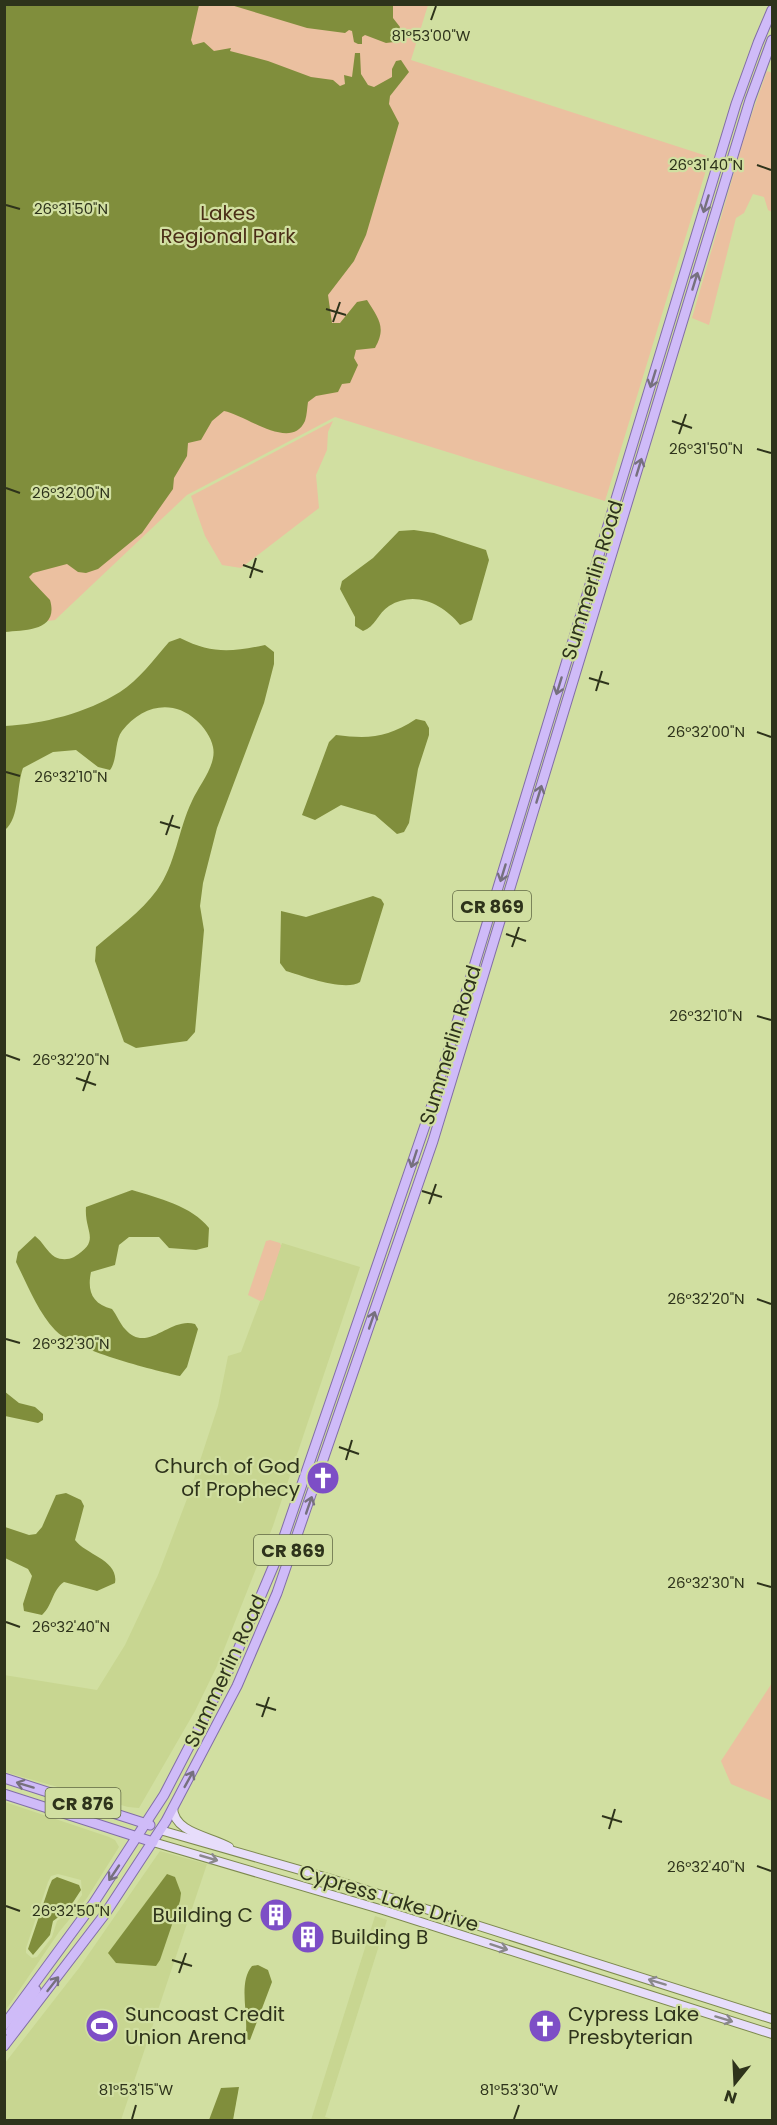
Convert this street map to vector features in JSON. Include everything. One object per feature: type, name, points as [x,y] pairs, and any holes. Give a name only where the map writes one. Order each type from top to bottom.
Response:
[{"type":"main road","name":"Summerlin Road","points":[[4,2025],[146,1824],[180,1765],[247,1631],[276,1560],[431,1108],[733,116],[761,34],[772,10]]},
{"type":"main road","points":[[726,181],[732,145],[763,51],[761,34]]},
{"type":"main road","name":"Summerlin Road","points":[[6,2045],[79,1951],[153,1842],[237,1686],[277,1593],[406,1224],[726,181],[772,40]]},
{"type":"main road","name":"Cypress Lake Drive","points":[[4,1778],[160,1830],[348,1884],[772,2019]]},
{"type":"main road","name":"Cypress Lake Drive","points":[[4,1794],[153,1842],[391,1913],[772,2034]]},
{"type":"main road","points":[[173,1808],[174,1819],[179,1826],[213,1838],[240,1853]]},
{"type":"main road","points":[[6,2045],[11,2029],[33,1996],[40,1977]]},
{"type":"shaded area","points":[[4,5],[199,5],[191,40],[193,45],[204,42],[214,51],[231,48],[230,51],[268,61],[311,77],[333,80],[340,86],[345,84],[344,75],[352,77],[355,53],[360,53],[361,74],[368,85],[374,87],[392,77],[392,69],[396,61],[401,60],[409,72],[390,96],[389,104],[399,123],[366,235],[354,261],[328,295],[332,323],[340,323],[357,302],[367,300],[380,323],[379,341],[375,348],[356,350],[354,358],[358,365],[350,383],[342,384],[338,392],[316,396],[308,402],[305,421],[298,430],[290,433],[279,433],[224,411],[212,421],[201,440],[188,443],[187,456],[174,478],[173,489],[142,533],[98,569],[86,573],[78,572],[67,564],[33,573],[29,577],[50,600],[52,610],[50,618],[39,627],[5,632]]},
{"type":"shaded area","points":[[231,5],[393,5],[393,18],[400,27],[394,42],[386,43],[365,35],[362,37],[362,44],[358,44],[354,42],[352,31],[349,30],[345,33],[307,28]]},
{"type":"shaded area","points":[[414,530],[434,533],[486,550],[489,560],[472,620],[460,625],[437,606],[418,599],[409,599],[389,606],[371,626],[363,631],[355,626],[355,617],[340,589],[342,581],[373,558],[399,531]]},
{"type":"shaded area","points":[[180,638],[202,647],[222,650],[265,645],[274,652],[274,664],[264,703],[217,828],[203,883],[200,906],[204,930],[195,1032],[187,1041],[136,1048],[124,1042],[95,961],[96,947],[144,906],[163,880],[173,858],[187,812],[212,761],[214,754],[211,740],[202,726],[187,713],[167,707],[147,711],[130,722],[120,735],[110,770],[98,767],[76,750],[53,752],[23,768],[13,818],[5,830],[5,726],[34,723],[64,716],[107,699],[133,682],[169,642]]},
{"type":"shaded area","points":[[416,719],[425,721],[429,728],[429,735],[418,769],[409,823],[404,832],[397,834],[375,815],[341,805],[315,820],[302,815],[329,742],[336,735],[378,736],[396,730]]},
{"type":"shaded area","points":[[373,896],[381,899],[384,904],[360,982],[353,985],[334,984],[286,971],[280,963],[281,911],[306,917]]},
{"type":"shaded area","points":[[132,1190],[184,1208],[202,1220],[209,1228],[208,1247],[196,1250],[169,1248],[159,1237],[129,1237],[119,1245],[115,1265],[91,1272],[92,1296],[100,1304],[112,1309],[123,1327],[133,1336],[150,1337],[177,1325],[195,1324],[198,1329],[187,1367],[180,1376],[95,1352],[64,1337],[43,1315],[16,1262],[18,1252],[35,1236],[55,1257],[69,1259],[74,1257],[90,1241],[86,1207]]},
{"type":"shaded area","points":[[282,1243],[360,1267],[273,1526],[219,1662],[195,1711],[139,1808],[128,1807],[5,1772],[4,1675],[97,1690],[125,1645],[158,1575],[190,1491],[218,1406],[228,1356],[241,1352]]},
{"type":"shaded area","points":[[4,1391],[19,1403],[35,1407],[43,1414],[43,1420],[38,1423],[5,1416]]},
{"type":"shaded area","points":[[66,1493],[81,1500],[84,1506],[75,1540],[107,1563],[115,1575],[115,1583],[97,1591],[64,1582],[57,1589],[42,1615],[24,1611],[23,1604],[32,1576],[28,1569],[5,1558],[5,1527],[29,1535],[36,1534],[42,1527],[56,1495]]},
{"type":"shaded area","points":[[5,1802],[109,1837],[115,1840],[119,1847],[87,1898],[59,1932],[5,2011]],"holes":[[[58,1874],[81,1880],[82,1895],[70,1912],[57,1921],[52,1937],[37,1957],[32,1958],[26,1953],[26,1948],[51,1876]]]},
{"type":"shaded area","points":[[160,1851],[207,1864],[121,2120],[5,2120],[5,2063],[79,1968]]},
{"type":"shaded area","points":[[167,1874],[175,1877],[181,1893],[160,1960],[156,1966],[116,1963],[108,1953]]},
{"type":"shaded area","points":[[57,1877],[79,1885],[81,1890],[68,1910],[53,1921],[50,1935],[33,1955],[28,1949],[49,1887],[52,1880]]},
{"type":"shaded area","points":[[375,1916],[387,1920],[325,2117],[335,2120],[311,2120]]},
{"type":"shaded area","points":[[258,1965],[268,1970],[272,1982],[250,2040],[245,2039],[245,1982],[252,1966]]},
{"type":"shaded area","points":[[239,2087],[233,2120],[209,2120],[221,2088]]},
{"type":"green space","name":"Lakes Regional Park","points":[[4,5],[428,5],[411,60],[710,157],[605,501],[335,417],[187,495],[55,620],[5,627]]},
{"type":"green space","points":[[767,71],[772,73],[772,212],[768,210],[764,197],[753,194],[744,213],[736,218],[709,325],[692,318],[746,131]]},
{"type":"green space","points":[[333,421],[328,432],[327,450],[316,475],[319,508],[241,568],[222,565],[205,536],[191,496]]},
{"type":"green space","points":[[266,1241],[280,1243],[281,1246],[263,1300],[260,1301],[248,1295]]},
{"type":"green space","points":[[772,1683],[772,1801],[731,1784],[721,1761]]},
{"type":"place","name":"Church of God of Prophecy","points":[[323,1478]]},
{"type":"place","name":"Building C","points":[[276,1915]]},
{"type":"place","name":"Building B","points":[[308,1937]]},
{"type":"place","name":"Suncoast Credit Union Arena","points":[[102,2026]]},
{"type":"place","name":"Cypress Lake Presbyterian","points":[[545,2026]]}]
